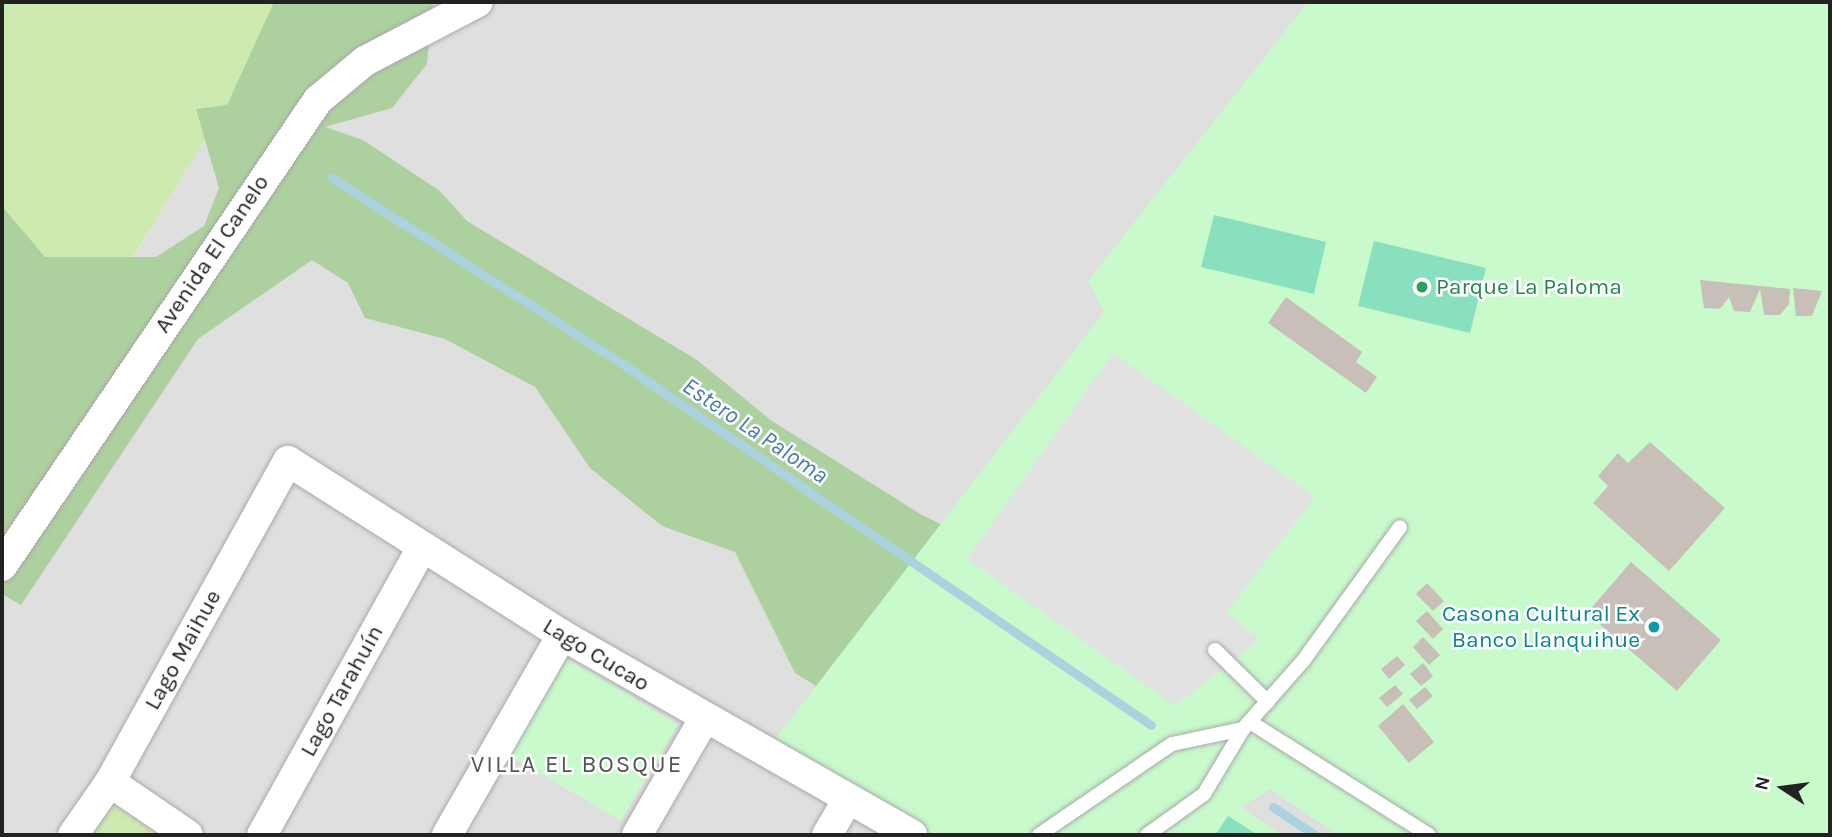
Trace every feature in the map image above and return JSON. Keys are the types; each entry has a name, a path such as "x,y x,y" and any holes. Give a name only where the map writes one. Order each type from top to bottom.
{"street":[{"name":"Avenida El Canelo","path":"2,566 318,100 365,61 478,2"},
{"name":"Lago Cucao","path":"288,461 562,635 912,835"},
{"name":"Lago Maihue","path":"73,835 110,782 288,461"},
{"name":"Lago Tarahuín","path":"262,835 422,547"},
{"path":"447,835 562,635"},
{"path":"637,835 705,717"},
{"path":"110,782 188,835"},
{"path":"827,835 848,799"}],"lane":[{"path":"1147,835 1204,794 1246,725 1268,702 1400,527"},
{"path":"1215,650 1268,702"},
{"path":"1039,835 1172,744 1246,725 1429,835"}],"shaded area":[{"path":"290,2 1830,2 1830,835 2,835 2,471"},
{"path":"1113,353 1315,497 1227,612 1260,640 1175,706 967,559"}],"green space":[{"path":"2,2 290,2 2,470"},
{"path":"274,2 433,2 427,64 392,108 325,127 363,140 440,191 467,221 697,360 772,421 922,515 996,551 887,730 795,673 735,552 662,526 590,468 535,387 445,339 365,318 348,283 312,260 198,339 21,605 2,594 2,206 45,257 156,257 204,226 219,188 196,109 227,105"},
{"name":"Parque La Paloma","path":"1308,2 1830,2 1830,835 1338,835 1270,789 1241,807 1283,835 929,835 773,742 1104,312 1088,281"},
{"path":"1214,215 1326,242 1314,294 1201,267"},
{"name":"Parque La Paloma","path":"1374,241 1486,268 1470,333 1358,306"},
{"path":"566,658 678,724 621,821 509,755"},
{"path":"114,805 157,835 93,835"},
{"path":"1228,816 1258,835 1215,835"}],"building":[{"path":"1700,280 1790,289 1789,304 1780,315 1764,315 1760,289 1750,312 1734,311 1729,297 1720,309 1704,308"},
{"path":"1793,288 1822,291 1812,316 1796,316"},
{"path":"1286,297 1362,352 1356,362 1377,377 1366,393 1268,323"},
{"path":"1650,442 1725,508 1669,571 1593,503 1608,486 1598,476 1618,453 1628,463"},
{"name":"Casona Cultural Ex Banco Llanquihue","path":"1631,562 1721,640 1677,691 1587,613"},
{"path":"1427,583 1444,601 1433,611 1416,594"},
{"path":"1427,611 1443,629 1433,639 1416,621"},
{"path":"1423,637 1440,655 1429,665 1413,647"},
{"path":"1397,656 1405,665 1389,679 1381,669"},
{"path":"1423,663 1433,676 1421,686 1410,674"},
{"path":"1395,685 1403,694 1387,707 1379,698"},
{"path":"1425,687 1433,696 1417,709 1409,700"},
{"path":"1403,704 1434,742 1409,763 1378,726"}],"waterway":[{"name":"Estero La Paloma","path":"332,178 624,365 1151,725"},
{"name":"Estero La Paloma","path":"1273,807 1315,835"}],"place":[{"name":"Parque La Paloma","path":"1422,287"},
{"name":"Casona Cultural Ex Banco Llanquihue","path":"1654,627"}],"district":[{"name":"VILLA EL BOSQUE","path":"577,765"}]}
